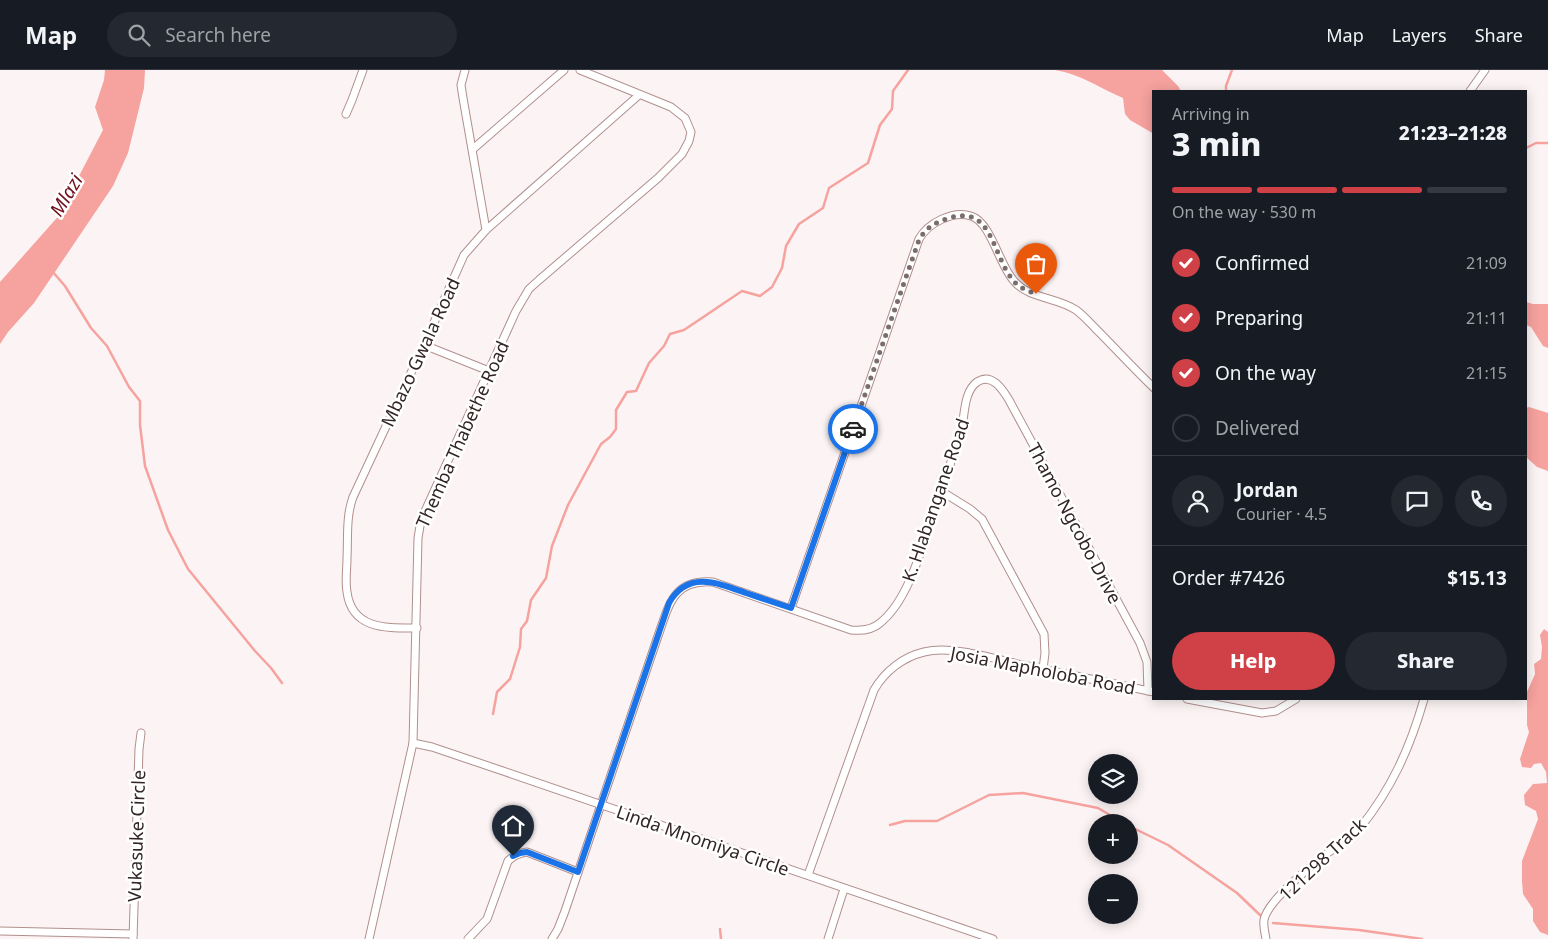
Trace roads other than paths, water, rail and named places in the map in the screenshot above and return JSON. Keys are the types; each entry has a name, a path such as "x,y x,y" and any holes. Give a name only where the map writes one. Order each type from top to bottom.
{"street":[{"path":"346,114 363,70"},
{"path":"465,70 461,85 486,230"},
{"path":"473,149 564,70"},
{"name":"Themba Thabethe Road","path":"369,939 413,742 418,538 421,520 516,311 529,289 658,178 678,159 688,146 691,132 685,118 671,107 580,70"},
{"path":"1471,90 1485,70"},
{"name":"Mbazo Gwala Road","path":"417,628 385,628 366,623 356,614 351,606 346,590 348,522 353,496 464,255 486,230 639,94"},
{"path":"791,608 919,240 932,225 944,219 964,215 980,220 990,235 1003,265 1016,283 1024,289 1076,310 1152,386"},
{"path":"424,344 489,371"},
{"name":"Thamo Ngcobo Drive","path":"974,385 984,379 992,381 1002,388 1009,400 1144,649 1151,691"},
{"name":"K. Hlabangane Road","path":"552,939 565,911 669,603 675,595 689,584 714,582 851,630 864,630 878,625 895,605 914,572 961,430 967,399 974,385"},
{"path":"941,491 970,508 982,519 1044,634 1045,653 1043,669"},
{"name":"Josia Mapholoba Road","path":"808,875 862,717 874,690 887,672 899,662 914,655 937,650 990,658 1151,691"},
{"path":"1192,700 1262,713 1276,711 1294,700"},
{"name":"121298 Track","path":"1266,939 1263,922 1269,908 1309,868 1358,830 1379,802 1404,759 1415,731 1424,700"},
{"name":"Vukasuke Circle","path":"133,936 141,733"},
{"name":"Linda Mnomiya Circle","path":"413,742 993,939"},
{"path":"468,939 487,918 508,861 513,856 527,852 578,872"},
{"path":"828,939 844,889"},
{"path":"0,931 133,936"}],"waterway":[{"path":"493,714 497,692 510,679 520,647 521,629 527,621 531,600 546,578 552,546 568,505 601,444 616,429 616,410 627,392 636,391 649,363 664,346 670,334 684,330 742,291 760,296 772,287 782,268 786,246 799,224 823,208 829,188 868,163 880,125 892,109 893,91 908,70"},
{"path":"1226,90 1232,70"},
{"path":"1527,148 1536,143 1548,143"},
{"path":"52,271 65,286 91,328 107,346 129,387 140,401 140,425 145,466 168,530 188,569 282,683"},
{"path":"890,825 905,821 937,821 989,795 1023,793 1098,808 1108,814"},
{"path":"1138,830 1168,845 1237,893 1260,915"},
{"path":"1273,923 1359,930 1422,939"},
{"path":"720,929 721,939"}],"water label":[{"name":"Mlazi","path":"66,195"}]}
